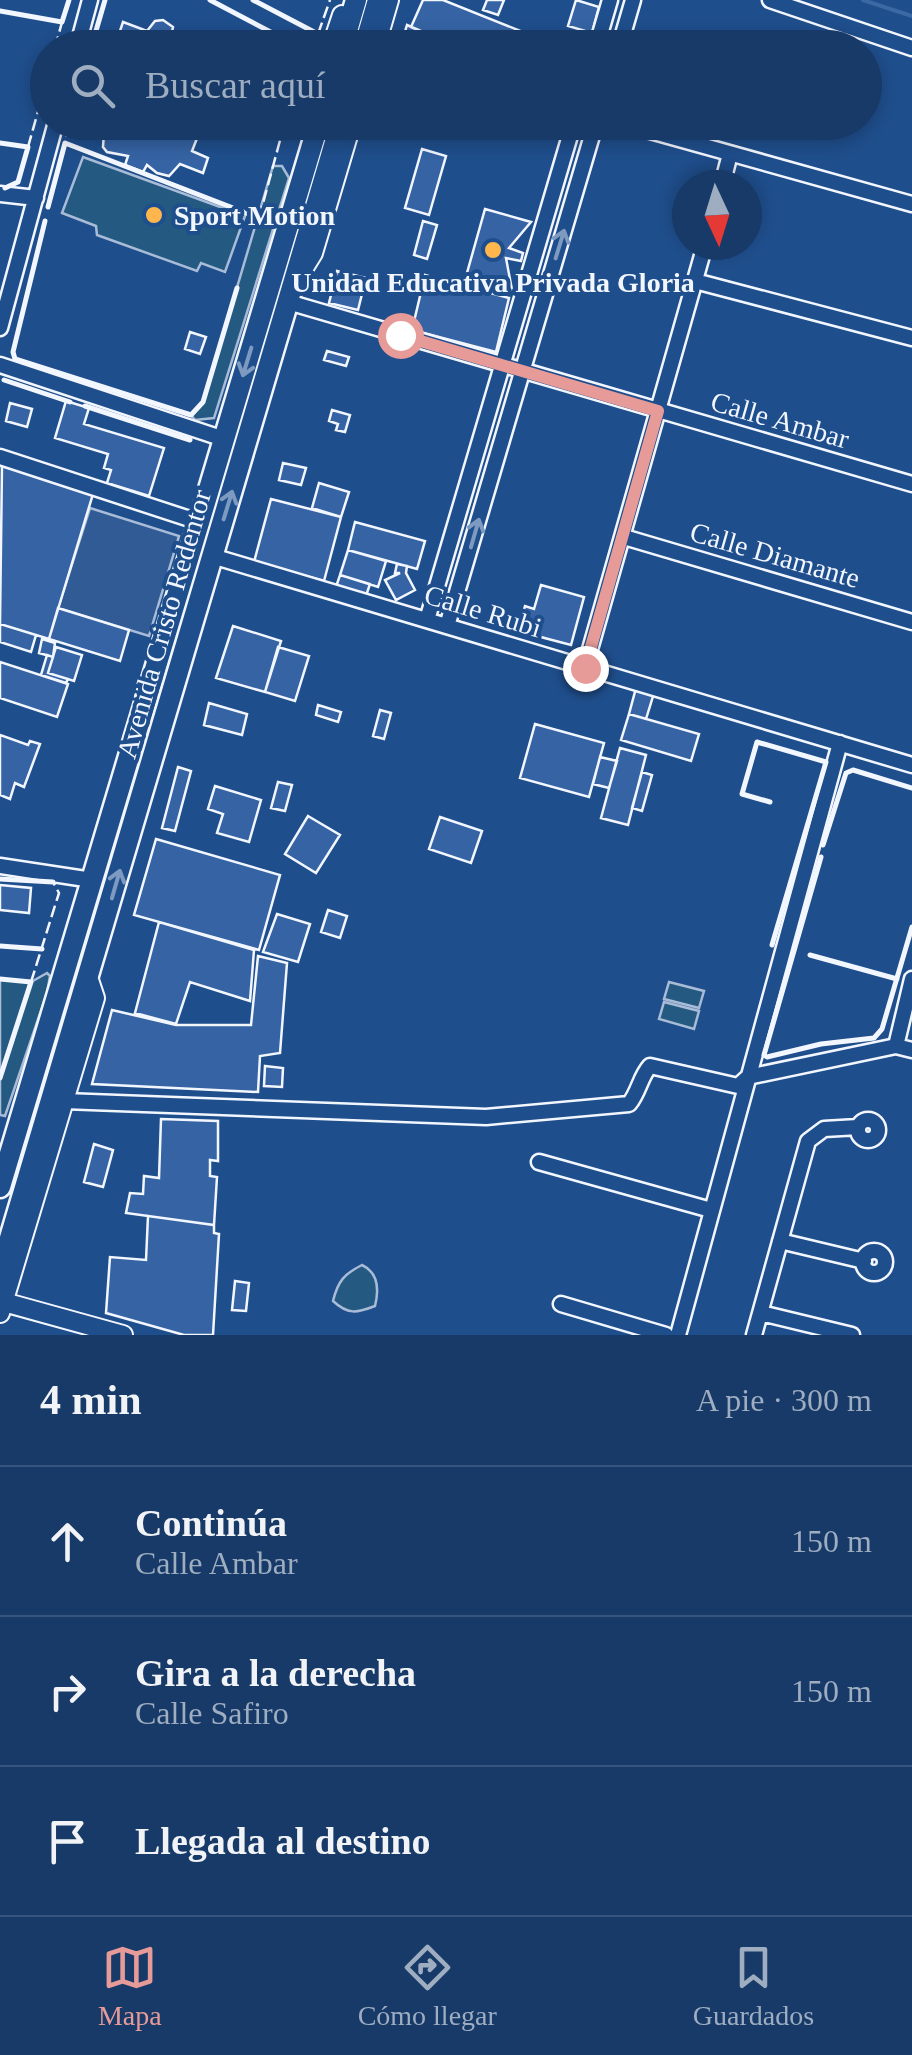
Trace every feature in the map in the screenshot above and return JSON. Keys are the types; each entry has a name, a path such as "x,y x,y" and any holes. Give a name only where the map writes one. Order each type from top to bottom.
{"highway":[{"path":"347,30 356,0"},
{"path":"369,30 378,0"},
{"name":"Avenida Cristo Redentor","path":"0,1186 314,140"},
{"name":"Avenida Cristo Redentor","path":"4,1289 10,1238 337,140"}],"main road":[{"path":"337,30 346,0"},
{"path":"380,30 389,0"},
{"name":"Avenida Cristo Redentor","path":"270,284 276,243 305,140"},
{"name":"Avenida Cristo Redentor","path":"290,295 313,253 347,140"},
{"name":"Avenida Cristo Redentor","path":"0,1153 5,1123 50,989 65,971"},
{"name":"Avenida Cristo Redentor","path":"4,1289 95,998 88,977"},
{"path":"4,1289 16,1285 22,1298 39,1312"},
{"path":"4,1289 39,1312 123,1335"}],"street":[{"path":"82,30 90,0"},
{"path":"601,30 610,0"},
{"path":"623,30 632,0"},
{"path":"770,0 859,30"},
{"path":"882,38 912,48"},
{"path":"1,321 51,140"},
{"path":"427,620 569,140"},
{"path":"447,626 591,140"},
{"path":"681,140 912,204"},
{"path":"726,170 730,154"},
{"path":"0,194 36,198"},
{"path":"585,668 701,260"},
{"path":"695,281 912,338"},
{"name":"Calle Ambar","path":"290,295 502,365 912,484"},
{"path":"0,365 224,439"},
{"path":"0,457 199,522"},
{"name":"Calle Diamante","path":"624,537 912,622"},
{"name":"Calle Rubi","path":"212,556 912,764"},
{"path":"678,1335 840,743"},
{"path":"0,866 92,880"},
{"path":"896,1046 912,980"},
{"path":"64,1101 486,1117 629,1104 650,1066 738,1086 748,1078 896,1046 912,1050"},
{"path":"754,1335 808,1141 824,1128 858,1127"},
{"path":"539,1162 710,1210"},
{"path":"780,1242 864,1260"},
{"path":"561,1304 666,1335"},
{"path":"761,1313 852,1335"}],"shaded area":[{"name":"Sport Motion","path":"83,157 245,216 225,272 201,263 197,271 97,235 96,226 62,213"},
{"path":"273,166 282,166 289,178 214,418 195,420 191,415 203,402"},
{"path":"90,508 179,536 149,636 58,608"},
{"path":"47,973 47,993 5,1116 0,1115 0,979 31,982"},
{"path":"669,982 704,991 699,1008 664,999"},
{"path":"664,1002 699,1011 694,1029 659,1019"},
{"path":"362,1265 376,1282 375,1306 348,1311 333,1301 335,1294 343,1279"}],"building":[{"path":"423,0 443,0 518,30 418,30 411,27"},
{"path":"487,0 504,0 498,15 483,10"},
{"path":"576,0 599,7 593,30 568,26"},
{"path":"163,20 172,30 148,30 155,21"},
{"path":"123,22 144,30 120,30"},
{"path":"104,140 196,140 192,151 208,158 203,173 180,164 169,176 147,165 143,172 125,165 128,156 107,152"},
{"path":"422,149 446,156 429,215 405,208"},
{"name":"Unidad Educativa Privada Gloria","path":"485,209 531,222 509,248 523,253 521,261 506,258 512,290 465,280"},
{"path":"423,221 437,225 427,259 414,255"},
{"path":"337,271 366,278 358,310 329,303"},
{"path":"425,275 509,298 496,352 412,330"},
{"path":"190,332 206,337 200,354 185,349"},
{"path":"327,351 349,357 346,366 324,360"},
{"path":"66,401 89,408 84,424 164,448 149,496 107,483 111,470 104,468 108,454 55,438"},
{"path":"10,403 32,409 27,427 6,421"},
{"path":"332,410 350,415 345,432 336,430 338,424 329,421"},
{"path":"283,463 306,468 301,485 279,480"},
{"path":"2,465 93,494 49,639 0,624"},
{"path":"319,483 349,492 341,517 312,508"},
{"path":"271,499 341,517 324,581 254,562"},
{"path":"355,522 425,541 417,569 348,550"},
{"path":"348,550 386,561 378,587 340,575"},
{"path":"397,564 407,566 406,573 415,590 396,600 385,580 400,573 395,573"},
{"path":"340,575 370,584 366,596 336,587"},
{"path":"541,585 584,597 571,645 518,631 525,606 534,609"},
{"path":"58,608 129,630 120,661 49,639"},
{"path":"0,624 36,635 31,652 0,642"},
{"path":"233,626 281,641 265,692 216,678"},
{"path":"42,639 55,643 53,657 39,653"},
{"path":"56,647 82,655 74,681 48,673"},
{"path":"278,647 309,656 295,701 265,692"},
{"path":"47,655 53,657 48,673 68,679 66,683 41,675"},
{"path":"0,662 68,684 57,717 0,698"},
{"path":"636,688 654,693 646,719 629,714"},
{"path":"209,703 247,714 242,735 204,725"},
{"path":"318,705 341,712 338,722 316,715"},
{"path":"380,710 391,713 384,739 373,736"},
{"path":"629,714 699,734 691,761 621,740"},
{"path":"535,724 604,743 589,797 520,778"},
{"path":"0,735 28,745 30,741 40,744 24,787 15,783 10,799 0,795"},
{"path":"620,748 646,755 628,825 601,818"},
{"path":"600,757 617,761 609,788 593,784"},
{"path":"178,767 191,771 175,831 162,828"},
{"path":"642,772 652,775 642,811 632,808"},
{"path":"278,782 292,785 285,811 271,808"},
{"path":"215,786 261,800 249,842 217,833 223,814 208,809"},
{"path":"308,816 340,835 316,873 285,854"},
{"path":"440,817 482,831 471,863 429,849"},
{"path":"156,839 280,875 259,950 134,915"},
{"path":"0,885 31,888 29,913 0,910"},
{"path":"328,910 347,916 340,938 321,932"},
{"path":"277,914 310,924 298,962 263,952"},
{"path":"159,922 254,950 250,1001 190,982 176,1024 135,1013"},
{"path":"258,956 287,963 280,1053 260,1056 258,1092 92,1084 112,1010 176,1025 251,1025"},
{"path":"265,1066 283,1068 282,1087 264,1086"},
{"path":"161,1119 218,1121 218,1161 210,1160 210,1176 217,1177 214,1225 126,1213 130,1193 143,1194 144,1176 159,1178"},
{"path":"94,1144 113,1150 103,1187 84,1182"},
{"path":"148,1216 214,1225 214,1233 219,1234 213,1335 184,1335 106,1313 110,1257 146,1260"},
{"path":"235,1281 249,1283 246,1311 232,1310"}],"waterway":[{"path":"863,0 912,16"}],"fence":[{"path":"319,30 330,0"},
{"path":"60,30 62,22"},
{"path":"28,147 30,140"},
{"path":"259,218 280,140"},
{"path":"31,982 59,893 53,882"}],"wall":[{"path":"0,11 62,22 69,0"},
{"path":"96,30 105,0"},
{"path":"210,0 267,30"},
{"path":"253,0 310,30"},
{"path":"0,143 28,147 18,182 5,188"},
{"path":"48,207 65,143 259,218"},
{"path":"45,221 13,352 15,359 191,415 203,402 237,288"},
{"path":"4,380 70,402"},
{"path":"85,406 190,440"},
{"path":"770,802 742,794 757,742 826,762 772,945"},
{"path":"823,845 846,773 853,770 912,788"},
{"path":"821,857 764,1055 874,1038 882,1029 912,927"},
{"path":"0,879 53,882"},
{"path":"0,946 42,949"},
{"path":"810,955 897,979"},
{"path":"0,979 31,982 0,1078"}],"place":[{"name":"Sport Motion","path":"154,215"},
{"name":"Unidad Educativa Privada Gloria","path":"493,250"}],"route":[{"path":"400,335 658,411 585,668"}]}
